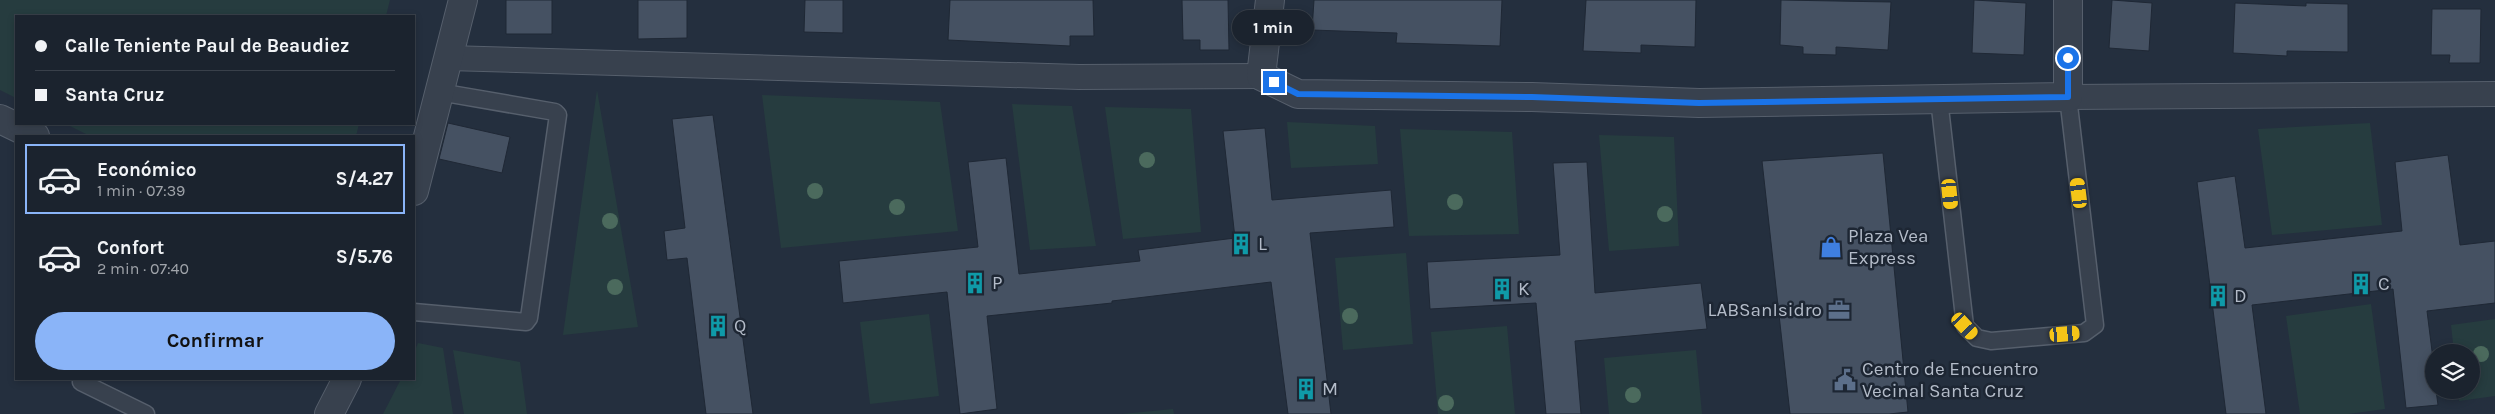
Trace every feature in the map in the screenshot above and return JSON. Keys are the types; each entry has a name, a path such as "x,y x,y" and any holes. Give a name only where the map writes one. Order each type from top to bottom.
{"street":[{"path":"415,187 463,0"},
{"path":"1261,76 1270,0"},
{"path":"2068,0 2068,97"},
{"path":"448,58 1079,77 1261,76 1298,94 1532,97 1699,103 2068,97 2495,94"},
{"path":"0,119 33,135"},
{"path":"329,414 346,380"}],"lane":[{"path":"415,312 526,322 529,318 558,115 555,112 439,92"},
{"path":"1939,99 1965,326 1977,338 1991,341 2084,332 2095,325 2068,97"},
{"path":"81,382 146,414"}],"green space":[{"path":"0,0 390,0 386,15 15,15 15,98 0,90"},
{"path":"597,90 638,327 563,335"},
{"path":"762,95 940,102 958,231 781,248"},
{"path":"1012,104 1072,106 1096,246 1030,250"},
{"path":"1105,107 1191,109 1201,232 1123,239"},
{"path":"1287,122 1375,126 1378,164 1291,168"},
{"path":"2370,123 2382,225 2272,235 2258,129"},
{"path":"68,125 359,125 356,135 88,135"},
{"path":"1400,129 1512,132 1519,234 1409,236"},
{"path":"1599,135 1674,137 1679,246 1609,251"},
{"path":"1406,253 1413,344 1343,350 1335,258"},
{"path":"2371,304 2385,409 2348,414 2300,414 2286,316"},
{"path":"929,314 939,396 870,404 860,322"},
{"path":"2495,319 2495,396 2480,398 2480,344 2453,344 2451,325"},
{"path":"1507,326 1515,414 1438,414 1431,332"},
{"path":"418,343 443,348 453,414 383,414 400,380 415,380 415,350"},
{"path":"453,350 520,362 527,414 464,414"},
{"path":"1696,350 1702,414 1609,414 1604,358"},
{"path":"1173,409 1174,414 1122,414"}],"building":[{"path":"506,0 552,0 552,34 506,34"},
{"path":"638,0 687,0 687,38 638,39"},
{"path":"805,0 843,0 843,33 804,32"},
{"path":"950,0 1093,0 1094,36 1070,36 1070,46 948,40"},
{"path":"1182,0 1228,0 1229,50 1200,50 1200,40 1183,40"},
{"path":"1314,0 1502,0 1500,46 1396,43 1397,33 1312,30"},
{"path":"1586,0 1696,0 1695,47 1641,45 1641,53 1583,51"},
{"path":"1781,0 1891,2 1888,50 1836,47 1836,55 1803,54 1803,47 1780,45"},
{"path":"1974,0 2026,3 2024,55 1972,53"},
{"path":"2112,0 2152,3 2149,51 2109,48"},
{"path":"2235,3 2306,6 2306,3 2348,4 2348,52 2287,51 2287,56 2233,53"},
{"path":"2432,9 2481,9 2480,63 2449,63 2450,55 2431,55"},
{"name":"Q","path":"713,115 753,414 706,414 687,258 667,260 664,231 685,228 672,119"},
{"path":"448,123 510,137 502,173 439,159"},
{"path":"1265,128 1272,200 1391,190 1394,227 1310,233 1331,414 1288,414 1271,282 1112,301 1112,303 987,316 997,409 960,414 947,292 843,303 839,261 978,247 968,162 1006,158 1019,274 1140,261 1138,250 1235,238 1223,131"},
{"name":"Plaza Vea Express","path":"1883,153 1908,412 1889,414 1790,414 1762,161"},
{"name":"C","path":"2448,155 2460,245 2495,241 2495,303 2427,311 2431,344 2425,344 2425,399 2437,399 2438,405 2406,408 2393,289 2252,305 2266,414 2226,414 2197,182 2235,176 2245,248 2402,231 2395,162"},
{"name":"K","path":"1587,162 1595,293 1701,283 1707,329 1575,341 1581,414 1546,414 1536,303 1430,309 1427,262 1560,255 1553,163"}],"place":[{"name":"L","path":"1241,244"},
{"name":"Plaza Vea Express","path":"1831,247"},
{"name":"P","path":"975,283"},
{"name":"C","path":"2361,284"},
{"name":"K","path":"1502,289"},
{"name":"D","path":"2218,296"},
{"name":"LABSanIsidro","path":"1839,310"},
{"name":"Q","path":"718,326"},
{"name":"Centro de Encuentro Vecinal Santa Cruz","path":"1845,380"},
{"name":"M","path":"1306,389"}],"route":[{"path":"1274,82 1298,94 1532,97 1699,103 2068,97 2068,58"}]}
